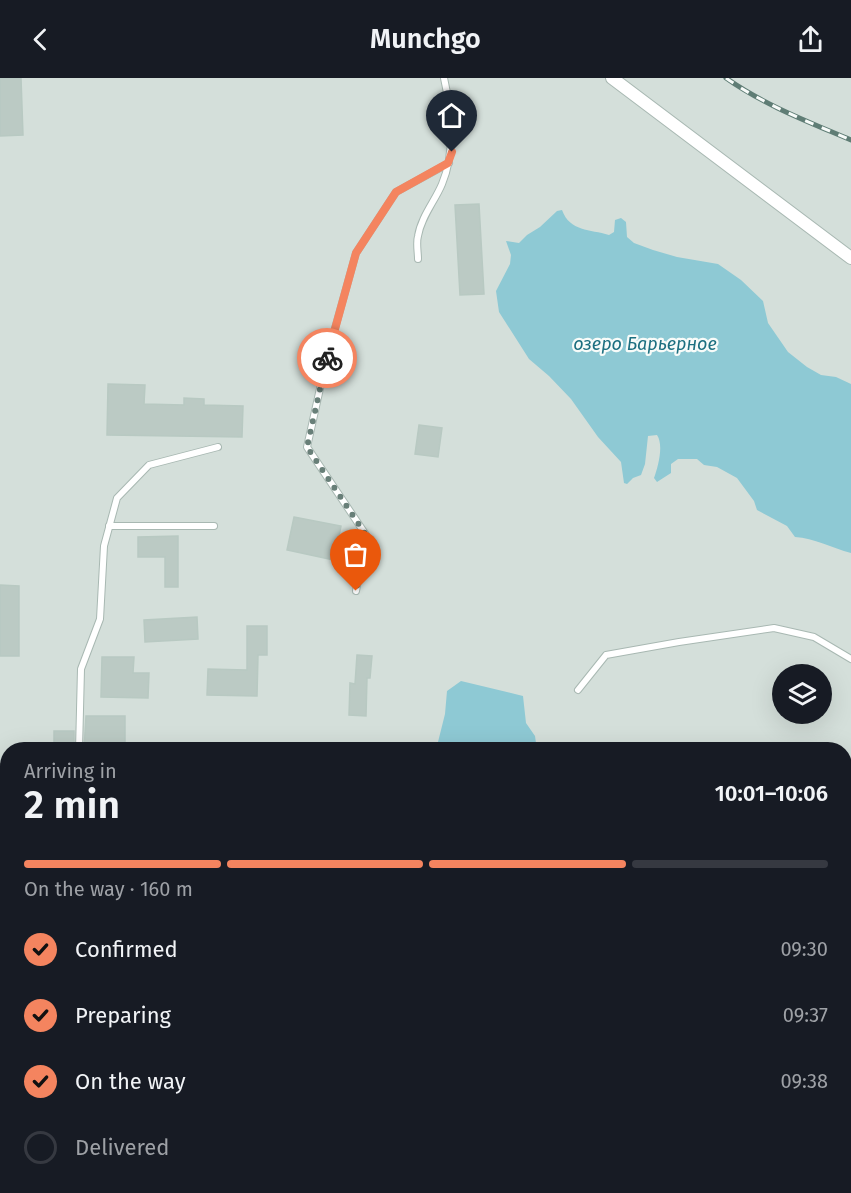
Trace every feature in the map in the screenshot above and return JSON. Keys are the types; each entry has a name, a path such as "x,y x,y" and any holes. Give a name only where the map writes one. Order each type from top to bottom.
{"street":[{"path":"612,78 851,258"}],"lane":[{"path":"418,259 417,236 442,184 452,152 450,103 444,78"},
{"path":"356,591 366,535 307,447 327,357 356,253 396,192 448,163"},
{"path":"78,742 81,669 100,619 104,546 117,498 149,465 218,447"},
{"path":"109,526 214,526"},
{"path":"578,690 606,655 774,628 814,637 851,658"}],"shaded area":[{"path":"0,78 851,78 851,742 0,742"}],"water":[{"name":"озеро Барьерное","path":"562,210 575,226 609,235 614,232 615,220 621,218 626,222 627,237 634,243 677,257 718,264 741,280 763,301 768,323 788,352 821,375 836,377 851,384 851,553 816,541 795,537 787,526 757,510 754,501 737,478 717,467 704,465 697,459 678,459 671,464 671,473 657,482 654,478 659,462 660,444 657,435 648,436 645,464 641,475 633,478 627,484 624,483 621,462 598,437 571,399 529,359 499,312 496,291 510,264 511,255 506,241 519,243 557,211"},
{"path":"461,681 523,696 526,723 535,736 536,742 438,742 445,714 447,691"}],"building":[{"path":"0,78 21,78 23,135 0,136"},
{"path":"479,204 484,294 460,295 455,205"},
{"path":"108,384 145,385 144,404 184,405 184,398 204,399 204,405 243,406 242,437 107,435"},
{"path":"419,425 442,428 438,457 415,454"},
{"path":"294,517 341,526 334,560 287,550"},
{"path":"178,536 178,587 165,587 165,557 138,557 138,537"},
{"path":"0,585 19,586 19,656 0,656"},
{"path":"197,617 198,639 145,642 144,620"},
{"path":"247,626 267,626 267,655 258,655 257,696 207,695 208,669 247,670"},
{"path":"357,655 372,656 370,678 367,678 366,716 349,715 350,683 355,684"},
{"path":"102,657 134,657 133,673 149,673 148,698 101,697"},
{"path":"86,716 125,716 125,742 84,742"},
{"path":"54,731 74,731 74,742 54,742"}],"railway":[{"path":"726,78 771,105 851,140"}],"way so far":[{"path":"327,358 307,447 366,535 356,591"}],"route":[{"path":"327,358 356,253 396,192 448,163 452,152"}]}
